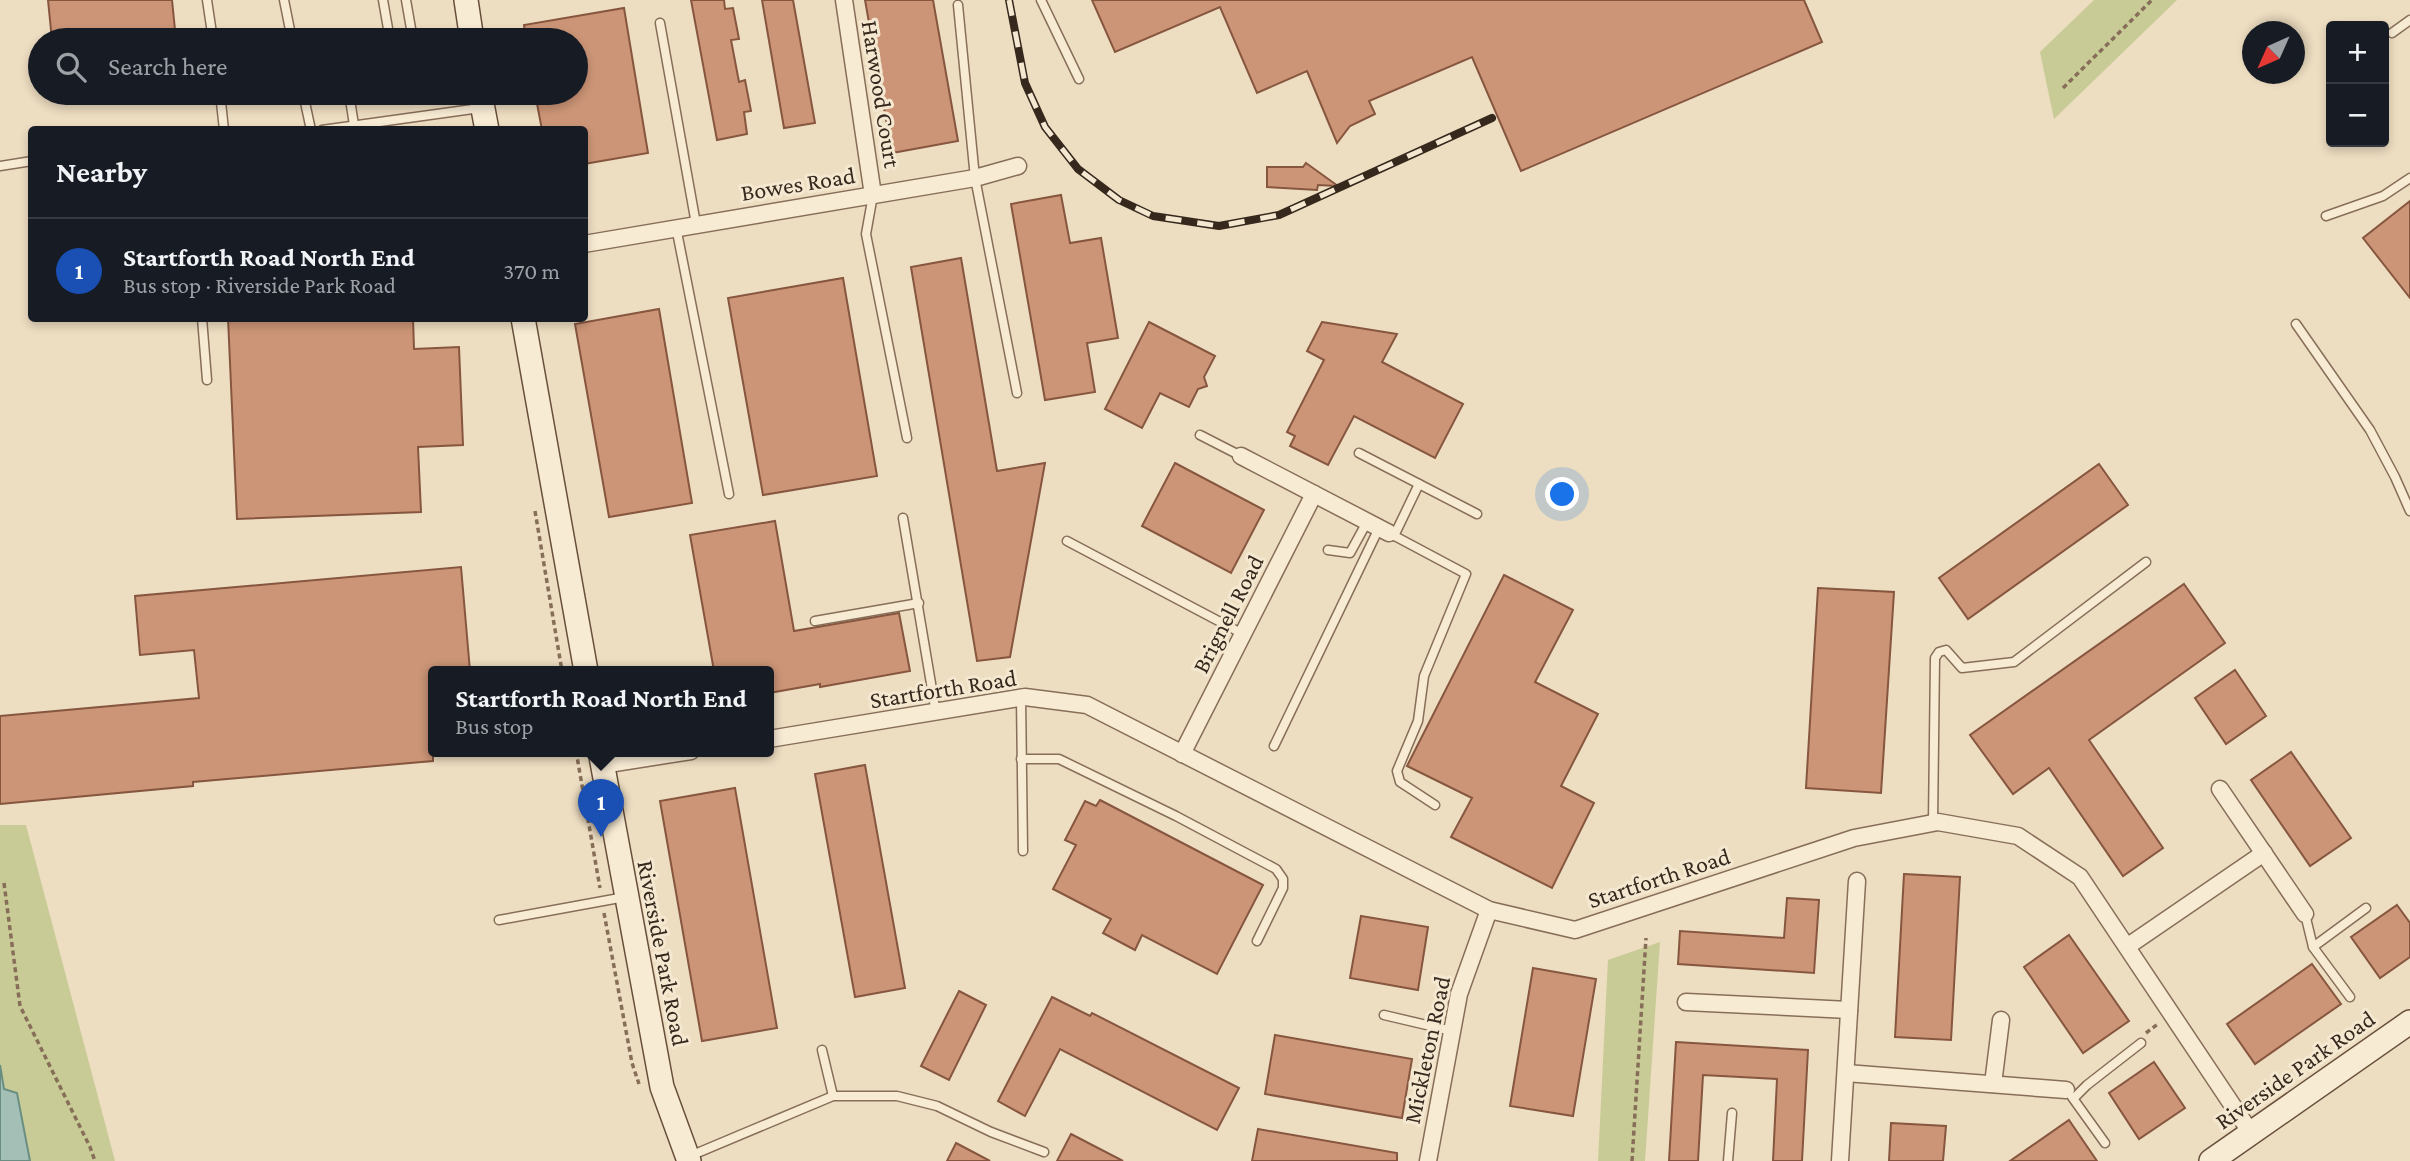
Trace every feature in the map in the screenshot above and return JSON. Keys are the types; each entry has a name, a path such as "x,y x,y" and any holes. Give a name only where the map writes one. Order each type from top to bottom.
{"street":[{"path":"466,0 470,28"},
{"name":"Harwood Court","path":"844,0 873,195"},
{"name":"Bowes Road","path":"588,243 975,178 1018,166"},
{"path":"524,322 585,666"},
{"path":"1241,456 1382,529"},
{"name":"Brignell Road","path":"1182,754 1314,494"},
{"name":"Startforth Road","path":"774,738 1021,698 1087,705 1489,910 1575,930 1854,838 1933,823 2018,836 2080,877 2250,1133"},
{"name":"Riverside Park Road","path":"601,758 662,1087 688,1159"},
{"path":"2220,789 2305,914"},
{"path":"2128,946 2264,853"},
{"path":"1840,1161 1857,881"},
{"name":"Mickleton Road","path":"1428,1161 1459,994 1489,910"},
{"path":"1686,1002 1849,1010"},
{"path":"1993,1084 2001,1020"},
{"name":"Riverside Park Road","path":"2211,1161 2410,1022"},
{"path":"1846,1073 1993,1084 2070,1094"}],"lane":[{"path":"207,0 211,28"},
{"path":"284,0 290,28"},
{"path":"383,0 388,28"},
{"path":"406,0 411,28"},
{"path":"1041,0 1079,79"},
{"path":"958,5 975,178 1017,393"},
{"path":"2392,33 2410,20"},
{"path":"660,23 696,224"},
{"path":"221,105 224,126"},
{"path":"306,105 310,126"},
{"path":"351,105 354,125"},
{"path":"348,126 483,110"},
{"path":"0,166 28,162"},
{"path":"2326,216 2383,196 2410,178"},
{"path":"873,195 866,234 907,438"},
{"path":"677,227 729,494"},
{"path":"202,322 207,380"},
{"path":"2297,324 2370,430 2410,511"},
{"path":"1200,435 1241,456"},
{"path":"1359,453 1477,514"},
{"path":"1274,746 1382,529 1419,484"},
{"path":"904,518 936,713"},
{"path":"1328,550 1350,553 1382,529"},
{"path":"1382,529 1466,574 1424,676 1418,721 1397,771 1400,782 1435,805"},
{"path":"1067,541 1243,634"},
{"path":"1933,823 1935,658 1939,652 1946,650 1962,668 2014,662 2146,562"},
{"path":"815,621 919,603"},
{"path":"1021,698 1023,851"},
{"path":"1021,759 1048,757 1059,760 1176,816 1276,869 1283,879 1283,888 1257,942"},
{"path":"499,920 625,897"},
{"path":"2312,947 2366,908"},
{"path":"2305,914 2312,947 2350,997"},
{"path":"1384,1015 1452,1031"},
{"path":"2105,1143 2070,1094 2087,1085 2141,1043"},
{"path":"822,1050 834,1096"},
{"path":"688,1159 834,1096 897,1096 937,1106 991,1132 1044,1152"},
{"path":"1728,1161 1732,1113"}],"path":[{"path":"2063,88 2152,0"},
{"path":"577,757 632,1063 640,1086"},
{"path":"4,883 20,1006 95,1161"},
{"path":"1632,1161 1646,938"},
{"path":"2141,1043 2144,1034 2172,1014"}],"green space":[{"path":"2094,0 2177,0 2054,119 2040,52"},
{"path":"0,825 26,825 115,1161 30,1161 17,1093 4,1090 0,1065"},
{"path":"1660,942 1645,1161 1598,1161 1608,960"}],"water":[{"path":"0,1065 4,1089 17,1093 30,1161 0,1161"}],"building":[{"path":"48,0 172,0 175,28 51,28"},
{"path":"691,0 724,0 725,9 733,8 739,39 731,40 739,82 745,80 751,111 744,112 747,134 717,140"},
{"path":"762,0 793,0 815,123 784,128"},
{"path":"865,0 933,0 958,141 892,153"},
{"path":"1092,0 1804,0 1822,42 1521,171 1472,57 1369,101 1375,114 1350,126 1337,143 1307,71 1257,93 1220,7 1115,52"},
{"path":"624,8 648,153 588,163 588,126 541,126 537,105 588,105 588,28 524,28 524,25"},
{"path":"1306,163 1338,186 1318,185 1317,190 1267,187 1267,167 1303,167"},
{"path":"1061,195 1070,243 1101,238 1118,338 1087,343 1095,392 1045,400 1011,204"},
{"path":"2410,201 2410,298 2363,238"},
{"path":"961,258 997,471 1045,463 1010,657 977,661 911,267"},
{"path":"843,278 877,476 763,495 728,298"},
{"path":"659,309 692,503 609,517 575,324"},
{"path":"228,322 413,322 414,349 459,347 463,445 418,447 421,512 237,519"},
{"path":"1149,322 1215,356 1204,377 1207,386 1198,389 1189,407 1160,393 1142,428 1105,409"},
{"path":"1322,322 1397,334 1382,362 1463,404 1435,458 1354,416 1328,465 1290,446 1295,436 1287,432 1324,360 1307,351"},
{"path":"1175,463 1264,510 1231,573 1142,526"},
{"path":"2099,464 2128,505 1968,619 1939,578"},
{"path":"775,521 794,631 899,613 910,671 774,692 774,666 713,666 690,535"},
{"path":"461,567 470,666 428,666 428,757 433,757 433,761 193,782 193,786 0,804 0,716 199,698 194,650 140,655 135,596"},
{"path":"1504,575 1573,610 1535,682 1598,714 1561,786 1594,803 1552,888 1451,837 1472,798 1407,766"},
{"path":"2184,584 2225,643 2089,740 2163,848 2123,876 2049,768 2013,794 1970,735"},
{"path":"1818,588 1894,592 1881,793 1806,788"},
{"path":"2235,670 2266,716 2226,744 2195,698"},
{"path":"2291,752 2351,838 2310,866 2251,780"},
{"path":"865,765 905,988 855,997 815,774"},
{"path":"735,788 777,1028 702,1041 660,801"},
{"path":"1100,800 1263,885 1217,974 1142,935 1135,950 1103,933 1111,919 1053,889 1076,845 1065,840 1085,801 1096,806"},
{"path":"1904,874 1960,877 1951,1040 1895,1037"},
{"path":"1787,898 1819,900 1814,973 1678,964 1680,931 1784,938"},
{"path":"2397,905 2410,923 2410,957 2380,978 2351,937"},
{"path":"1361,916 1428,927 1418,990 1350,978"},
{"path":"2069,935 2129,1021 2083,1053 2024,967"},
{"path":"2312,964 2341,1004 2255,1064 2227,1024"},
{"path":"1533,968 1596,979 1573,1116 1510,1106"},
{"path":"959,991 986,1005 949,1080 921,1066"},
{"path":"1052,997 1090,1016 1092,1013 1239,1088 1217,1130 1060,1049 1025,1116 998,1101"},
{"path":"1275,1035 1412,1059 1402,1118 1265,1094"},
{"path":"1676,1042 1808,1050 1802,1161 1773,1161 1777,1079 1703,1075 1698,1161 1669,1161"},
{"path":"2154,1062 2185,1108 2139,1139 2109,1093"},
{"path":"2069,1120 2097,1161 2010,1161"},
{"path":"1891,1123 1946,1126 1943,1161 1889,1161"},
{"path":"1258,1129 1397,1153 1397,1161 1252,1161"},
{"path":"1071,1134 1123,1161 1057,1161"},
{"path":"956,1143 990,1161 947,1161"}],"railway":[{"path":"1009,0 1025,83 1045,127 1078,169 1119,200 1153,216 1219,226 1279,215 1492,118"}],"place":[{"name":"Startforth Road North End","path":"601,837"}]}
